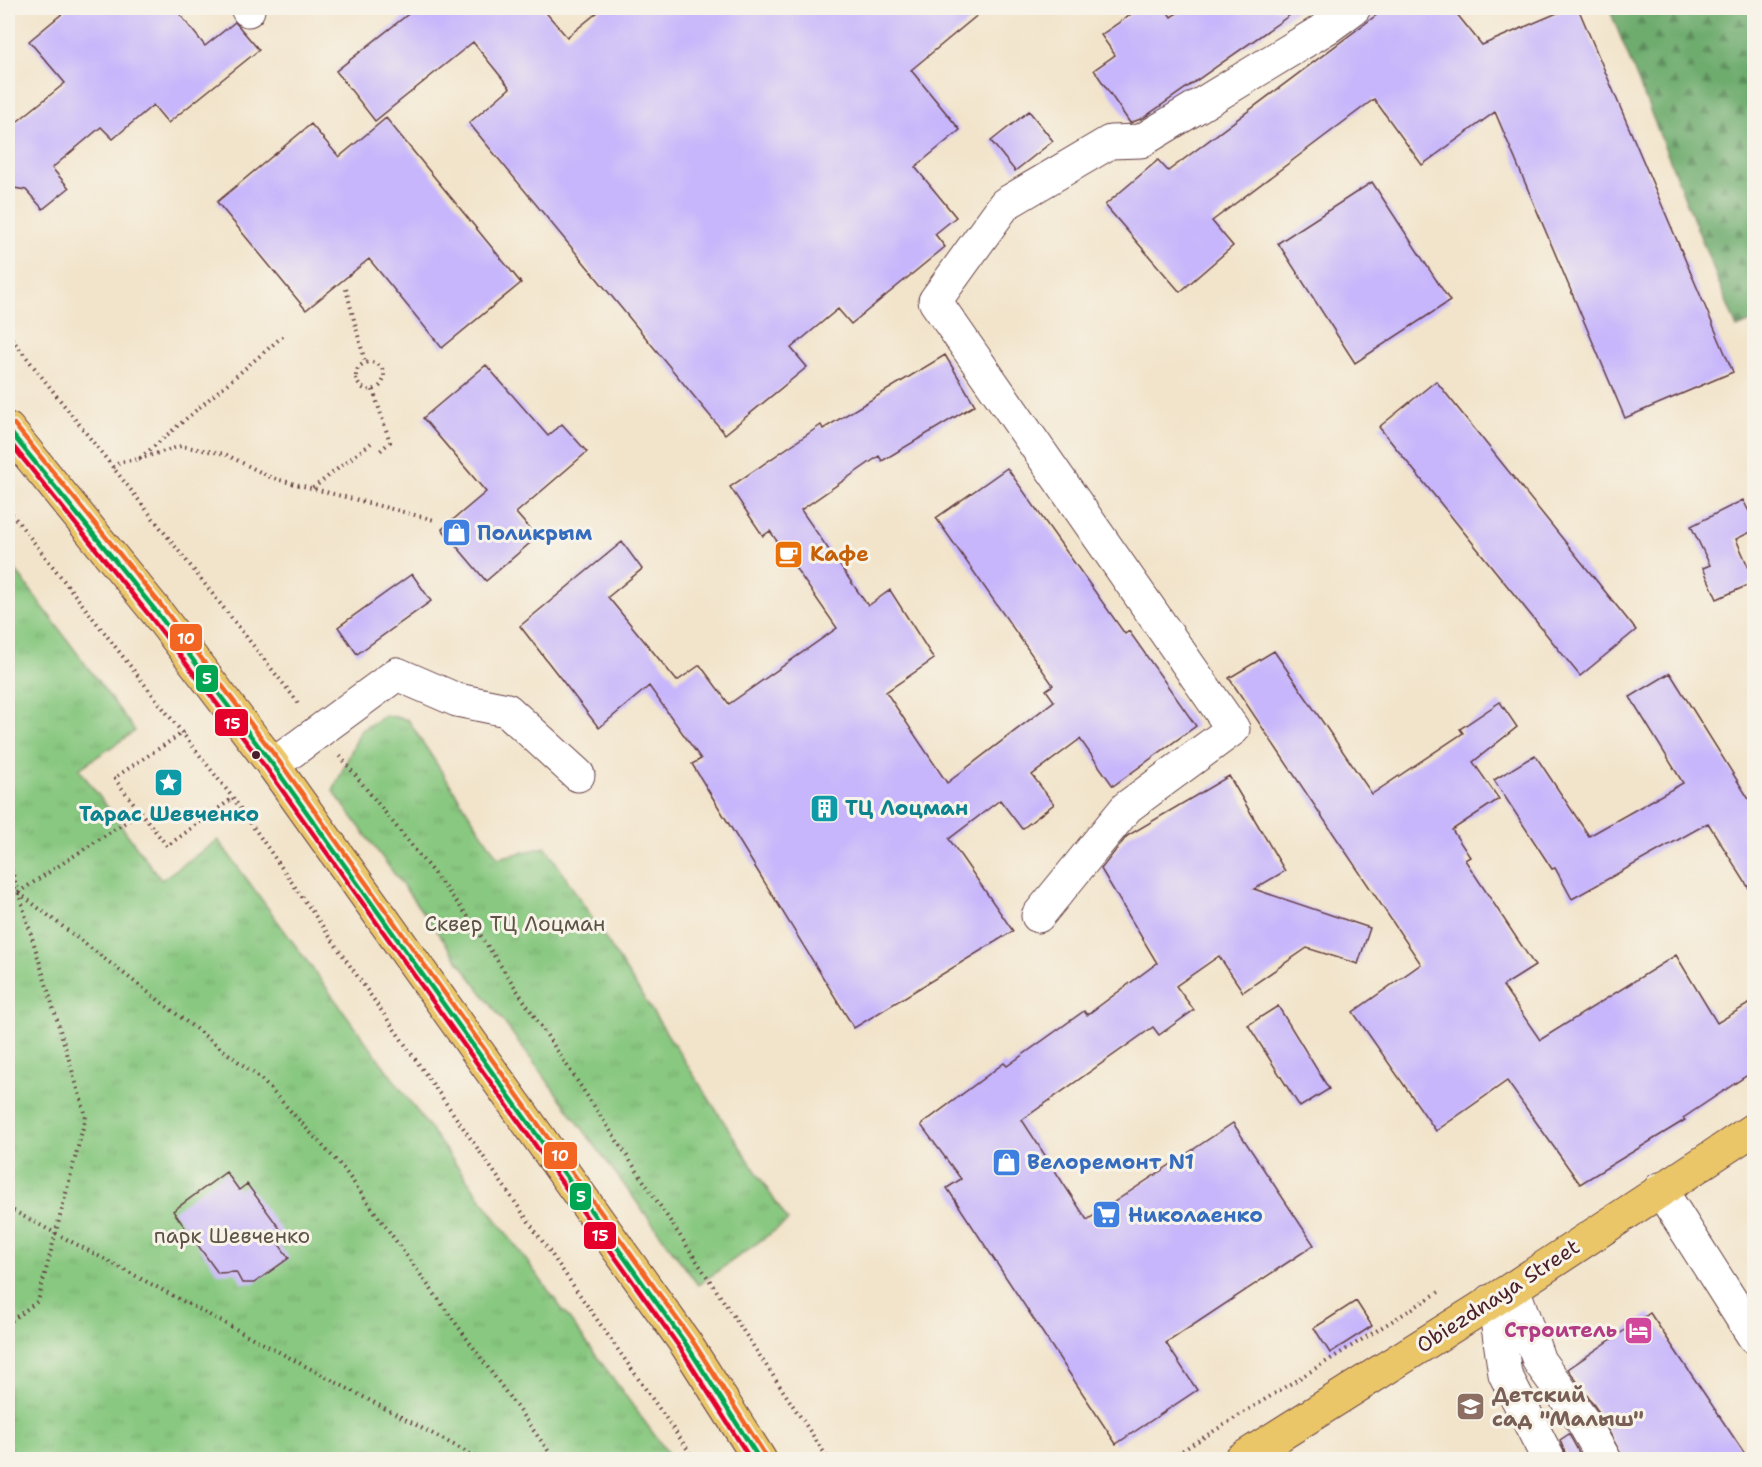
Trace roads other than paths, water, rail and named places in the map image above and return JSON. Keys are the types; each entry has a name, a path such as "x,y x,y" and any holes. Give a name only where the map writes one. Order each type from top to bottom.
{"main road":[{"path":"8,429 155,610 273,765 686,1344 760,1460"},
{"name":"Obiezdnaya Street","path":"1240,1460 1502,1295 1660,1189 1755,1129"}],"lane":[{"path":"1038,916 1127,807 1233,729 935,301 1005,204 1110,142 1141,141 1328,27 1354,8"},
{"path":"273,765 397,674 457,700 507,710 578,775"},
{"path":"1660,1189 1755,1337"},
{"path":"1502,1295 1505,1374 1550,1460"},
{"path":"1502,1295 1539,1361 1582,1420 1605,1460"}],"place":[{"name":"Поликрым","path":"456,533"},
{"name":"Кафе","path":"789,554"},
{"name":"Тарас Шевченко","path":"169,783"},
{"name":"ТЦ Лоцман","path":"824,808"},
{"name":"Велоремонт N1","path":"1006,1162"},
{"name":"Николаенко","path":"1107,1215"},
{"name":"Строитель","path":"1638,1330"},
{"name":"Детский сад \"Малыш\"","path":"1471,1407"}],"park label":[{"name":"Сквер ТЦ Лоцман","path":"515,924"},
{"name":"парк Шевченко","path":"232,1236"}]}
